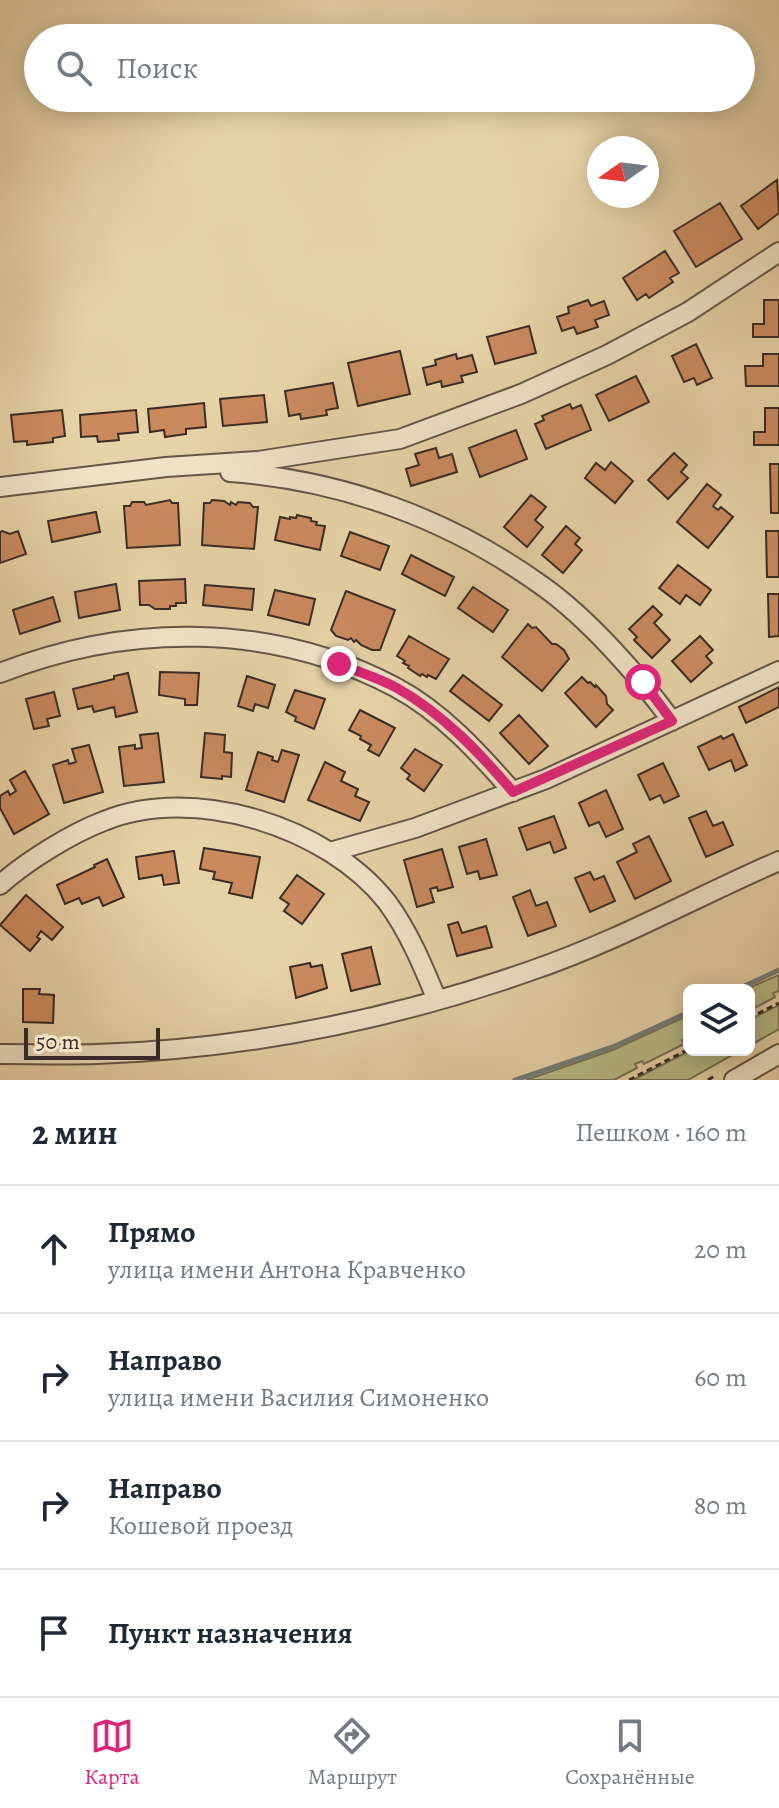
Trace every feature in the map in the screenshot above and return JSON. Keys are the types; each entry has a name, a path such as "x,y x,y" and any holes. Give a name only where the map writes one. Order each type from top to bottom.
{"street":[{"path":"3,489 166,467 258,461 349,449 433,429 607,355 688,312 779,252"},
{"path":"166,467 245,473 311,483 434,521 544,586 597,634 643,682 672,721"},
{"path":"0,673 44,656 148,638 201,635 255,639 339,664 396,688 439,717 480,754 513,792"},
{"path":"330,852 415,828 513,792 779,671"},
{"path":"1,883 40,855 105,820 155,809 214,810 267,822 313,841 330,852 353,869 386,902 415,947 437,1000"},
{"path":"0,1054 98,1054 289,1035 437,1000 531,971 606,942 779,861"},
{"path":"734,1080 779,1054"}],"path":[{"path":"755,1015 779,1003"},
{"path":"629,1080 683,1052"}],"green space":[{"path":"779,975 779,991 773,993 775,997 755,1008 755,985"},
{"path":"779,1005 779,1029 755,1043 755,1017"},
{"path":"683,1018 683,1044 644,1064 642,1061 635,1064 637,1068 614,1080 526,1080 613,1050"},
{"path":"683,1054 730,1056 688,1080 633,1080"}],"building":[{"path":"777,180 779,213 758,229 741,206"},
{"path":"720,203 742,239 696,267 674,231"},
{"path":"665,251 679,273 670,278 673,282 649,298 646,294 637,300 623,278"},
{"path":"588,300 591,306 604,301 609,315 595,320 598,327 577,334 574,327 562,331 557,317 569,313 568,307"},
{"path":"764,300 779,300 779,337 753,337 753,324 764,324"},
{"path":"529,326 536,353 495,364 487,337"},
{"path":"696,344 712,378 697,385 694,378 684,382 672,356"},
{"path":"400,351 410,394 358,406 348,363"},
{"path":"456,354 457,359 472,355 477,372 461,376 463,382 442,387 441,381 427,385 423,368 436,365 435,360"},
{"path":"763,354 779,354 779,386 746,386 745,366 763,366"},
{"path":"636,376 649,402 609,421 596,395"},
{"path":"333,383 338,408 326,410 327,415 301,419 300,414 289,416 285,391"},
{"path":"264,395 267,422 223,426 220,399"},
{"path":"204,403 206,427 186,429 186,434 165,437 164,430 150,432 148,409"},
{"path":"570,404 572,409 581,405 591,430 546,449 535,424 544,420 542,416"},
{"path":"765,408 779,408 779,445 754,445 754,432 765,432"},
{"path":"62,410 65,436 53,438 53,442 27,445 27,441 14,442 11,415"},
{"path":"136,410 138,432 118,434 119,440 98,442 97,436 81,437 80,415"},
{"path":"516,430 527,459 480,477 469,448"},
{"path":"436,448 439,458 452,454 457,472 411,486 406,469 419,465 415,454"},
{"path":"674,453 687,465 681,472 688,478 668,499 648,480"},
{"path":"611,462 633,481 615,503 585,478 596,463 605,470"},
{"path":"770,464 779,464 779,513 771,513"},
{"path":"707,484 721,495 713,506 718,510 721,507 733,517 708,548 677,522"},
{"path":"531,495 546,507 535,520 543,527 527,547 504,527"},
{"path":"170,500 178,503 180,545 127,548 124,506 130,506 132,502 144,502 146,505"},
{"path":"212,500 230,505 231,502 236,505 238,502 250,503 258,507 254,549 202,545 204,503"},
{"path":"96,512 100,532 52,542 48,521"},
{"path":"297,515 325,526 320,550 275,540 280,517 290,519"},
{"path":"566,526 580,538 575,544 582,550 563,573 542,555"},
{"path":"2,531 10,534 18,531 26,554 0,563"},
{"path":"766,531 779,531 779,577 767,577"},
{"path":"350,532 389,546 380,570 341,556"},
{"path":"411,555 454,577 445,596 402,574"},
{"path":"678,565 711,590 700,605 686,595 680,604 659,588"},
{"path":"185,579 186,603 176,603 170,609 140,605 139,581"},
{"path":"116,584 120,610 79,618 75,592"},
{"path":"205,585 254,589 252,610 203,605"},
{"path":"473,587 508,610 493,632 458,608"},
{"path":"275,590 315,599 309,625 268,615"},
{"path":"346,591 395,610 380,650 372,650 351,638 336,636 331,630"},
{"path":"768,594 779,594 779,636 769,637"},
{"path":"53,597 60,621 20,634 13,610"},
{"path":"653,606 662,615 654,623 670,640 652,658 634,640 637,637 629,629"},
{"path":"528,624 564,650 569,659 542,691 502,657"},
{"path":"409,636 449,659 436,679 428,675 420,676 397,656"},
{"path":"700,636 713,650 706,656 712,663 691,682 672,661"},
{"path":"160,672 199,673 197,705 185,705 185,699 159,695"},
{"path":"128,673 137,712 116,717 114,707 94,712 92,706 78,709 73,689"},
{"path":"463,675 502,705 489,721 450,691"},
{"path":"247,676 275,685 268,708 255,704 253,711 238,706"},
{"path":"582,677 596,685 613,710 596,727 565,693"},
{"path":"779,687 779,707 746,723 739,707"},
{"path":"295,690 325,699 314,729 295,721 296,717 286,712"},
{"path":"54,692 60,716 47,719 49,726 34,729 26,699"},
{"path":"360,710 395,728 379,756 368,750 371,745 360,739 361,736 349,730"},
{"path":"519,715 548,746 529,764 500,733"},
{"path":"158,733 164,782 124,786 119,747 135,745 135,749 142,748 140,735"},
{"path":"205,733 225,735 224,752 232,753 231,777 201,777"},
{"path":"733,734 747,765 735,771 731,760 709,770 698,747"},
{"path":"89,745 103,792 64,803 53,765 68,760 69,764 76,762 72,749"},
{"path":"415,749 442,765 424,791 407,779 410,775 401,768"},
{"path":"282,750 299,755 284,802 246,790 258,752 278,762"},
{"path":"325,762 345,772 341,781 358,789 355,796 369,802 360,821 308,800"},
{"path":"663,763 679,796 664,803 660,795 650,800 638,775"},
{"path":"25,771 49,814 14,834 0,808 0,796 16,791 10,780"},
{"path":"606,790 623,829 606,837 599,822 589,826 579,803"},
{"path":"706,811 713,826 723,822 733,845 706,857 689,818"},
{"path":"554,816 566,848 554,853 550,842 527,850 519,828"},
{"path":"649,836 671,881 635,899 617,862 637,852 633,844"},
{"path":"486,839 497,875 480,879 478,871 467,874 459,847"},
{"path":"204,848 260,857 252,898 229,893 232,883 213,879 215,872 200,869"},
{"path":"442,849 453,887 438,891 437,887 430,889 434,902 417,907 404,860"},
{"path":"174,851 179,883 164,885 162,875 139,879 136,857"},
{"path":"107,859 124,897 103,906 99,897 82,904 79,898 65,904 57,885"},
{"path":"590,872 594,880 604,876 615,901 590,912 575,878"},
{"path":"297,875 324,894 302,924 284,911 289,904 280,898"},
{"path":"530,890 536,906 547,902 556,926 528,936 513,897"},
{"path":"26,895 63,927 52,940 41,931 37,937 40,939 30,951 0,925"},
{"path":"458,922 462,933 486,926 492,947 457,956 448,925"},
{"path":"371,947 380,984 351,991 342,954"},
{"path":"310,963 311,967 322,965 327,988 296,998 290,967"},
{"path":"23,989 40,989 39,994 54,995 53,1023 23,1022"}],"waterway":[{"path":"749,984 779,970"},
{"path":"515,1080 615,1046 683,1015"}],"route":[{"path":"339,664 396,688 439,717 480,754 513,792 672,721 643,682"}]}
